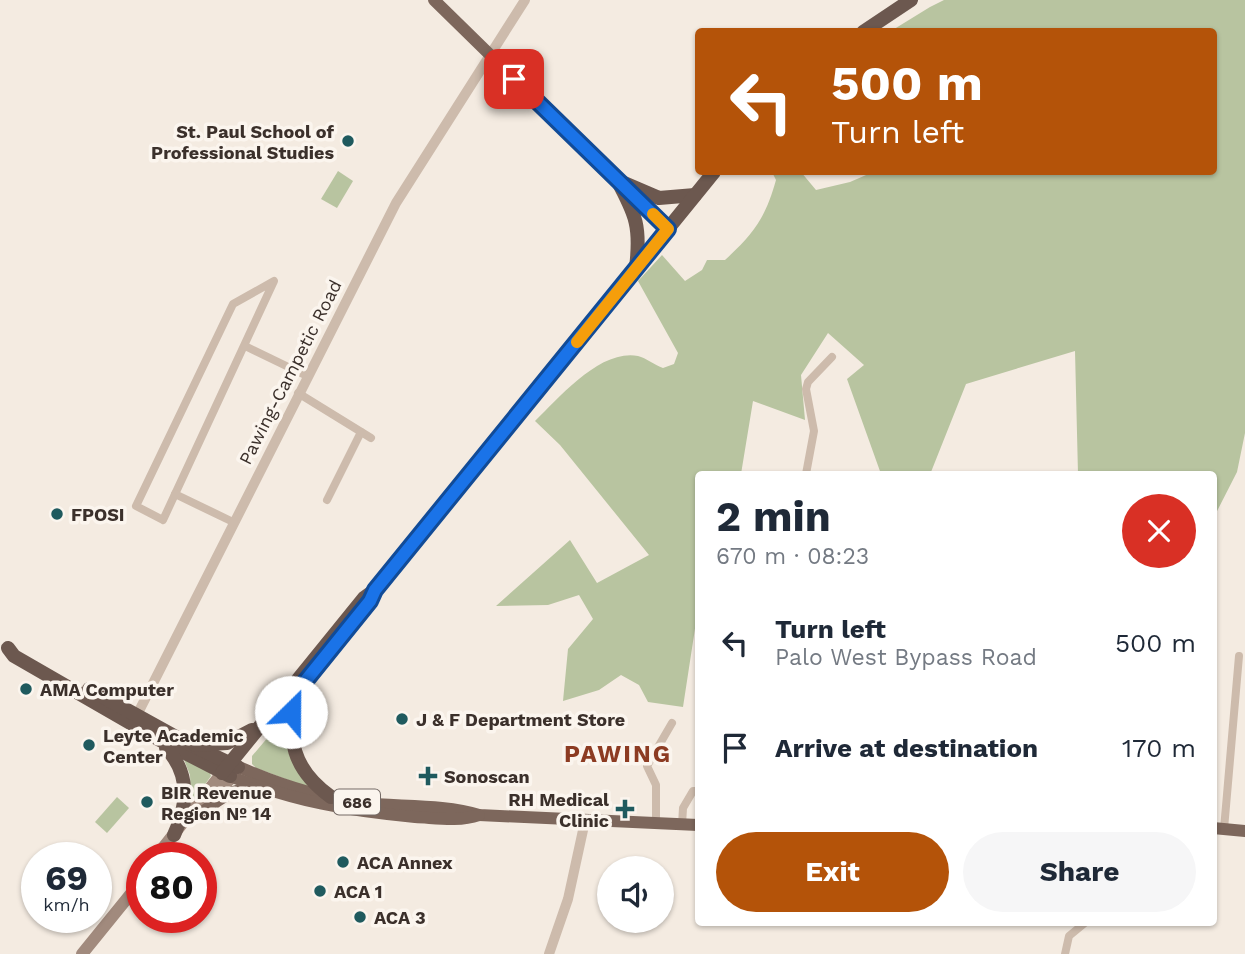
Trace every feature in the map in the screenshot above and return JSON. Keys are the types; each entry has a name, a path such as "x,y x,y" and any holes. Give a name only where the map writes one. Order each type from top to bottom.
{"highway":[{"path":"869,28 911,0"},
{"path":"230,770 264,721 365,598 375,590 712,175"},
{"path":"617,180 659,198 695,195"},
{"path":"617,180 638,224 639,244 635,270"},
{"path":"230,770 370,601 375,590"},
{"path":"4,646 138,715 230,770"},
{"path":"4,646 14,656 158,739 230,770"},
{"name":"686","path":"295,694 290,728 296,758 315,783 331,797"},
{"path":"183,741 196,745 226,743 245,735 264,721"},
{"path":"158,739 176,759 182,777 183,814 174,835"}],"main road":[{"path":"434,0 668,229"},
{"path":"168,842 230,770"},
{"name":"686","path":"230,770 264,788 323,806 362,812 456,819 480,815"},
{"name":"686","path":"230,770 360,803 463,810 480,815 695,825"},
{"name":"686","path":"175,842 230,770"},
{"name":"686","path":"196,817 229,793 245,788 264,788"},
{"path":"1219,828 1245,831"},
{"path":"82,954 126,900"}],"street":[{"name":"Pawing-Campetic Road","path":"138,715 396,203 525,0"},
{"path":"274,281 245,346 163,520 136,506 233,304 274,281"},
{"path":"245,346 307,376"},
{"path":"807,471 814,431 806,390 808,382 832,357"},
{"path":"299,393 370,438"},
{"path":"327,500 361,432"},
{"path":"176,494 233,522"},
{"path":"1219,828 1239,656"},
{"path":"656,824 656,785 647,766 673,723"},
{"path":"682,825 683,808 695,791"},
{"path":"549,954 568,899 585,821"},
{"path":"1065,954 1069,936 1081,926"}],"green space":[{"path":"944,0 1245,0 1245,433 1237,472 1217,511 1217,471 1078,471 1075,351 966,384 931,471 880,471 847,379 864,365 828,333 801,375 805,420 753,401 741,471 695,471 695,629 683,707 648,702 639,685 621,675 599,690 563,701 568,649 593,619 579,595 548,605 496,606 570,540 597,583 649,555 560,445 535,421 582,377 609,360 638,356 663,368 674,364 678,353 638,281 662,255 685,281 702,270 707,260 725,260 744,242 763,215 776,180 774,175 804,175 816,190 866,175 1217,175 1217,28 896,28"},
{"path":"338,171 353,181 337,208 321,199"},
{"path":"285,717 286,731 310,783 307,787 256,768 252,764 252,756"},
{"path":"183,757 211,776 191,804 190,775"},
{"path":"117,797 129,808 107,833 95,822"}],"slow traffic":[{"path":"577,342 668,229 653,214"}],"place":[{"name":"St. Paul School of Professional Studies","path":"348,141"},
{"name":"FPOSI","path":"57,514"},
{"name":"AMA Computer","path":"26,689"},
{"name":"J & F Department Store","path":"402,719"},
{"name":"Leyte Academic Center","path":"89,745"},
{"name":"Sonoscan","path":"428,776"},
{"name":"BIR Revenue Region № 14","path":"147,802"},
{"name":"RH Medical Clinic","path":"625,809"},
{"name":"ACA Annex","path":"343,862"},
{"name":"ACA 1","path":"320,891"},
{"name":"ACA 3","path":"360,917"}],"district":[{"name":"PAWING","path":"618,754"}],"route":[{"path":"291,712 295,694 370,601 375,590 668,229 514,79"}]}
